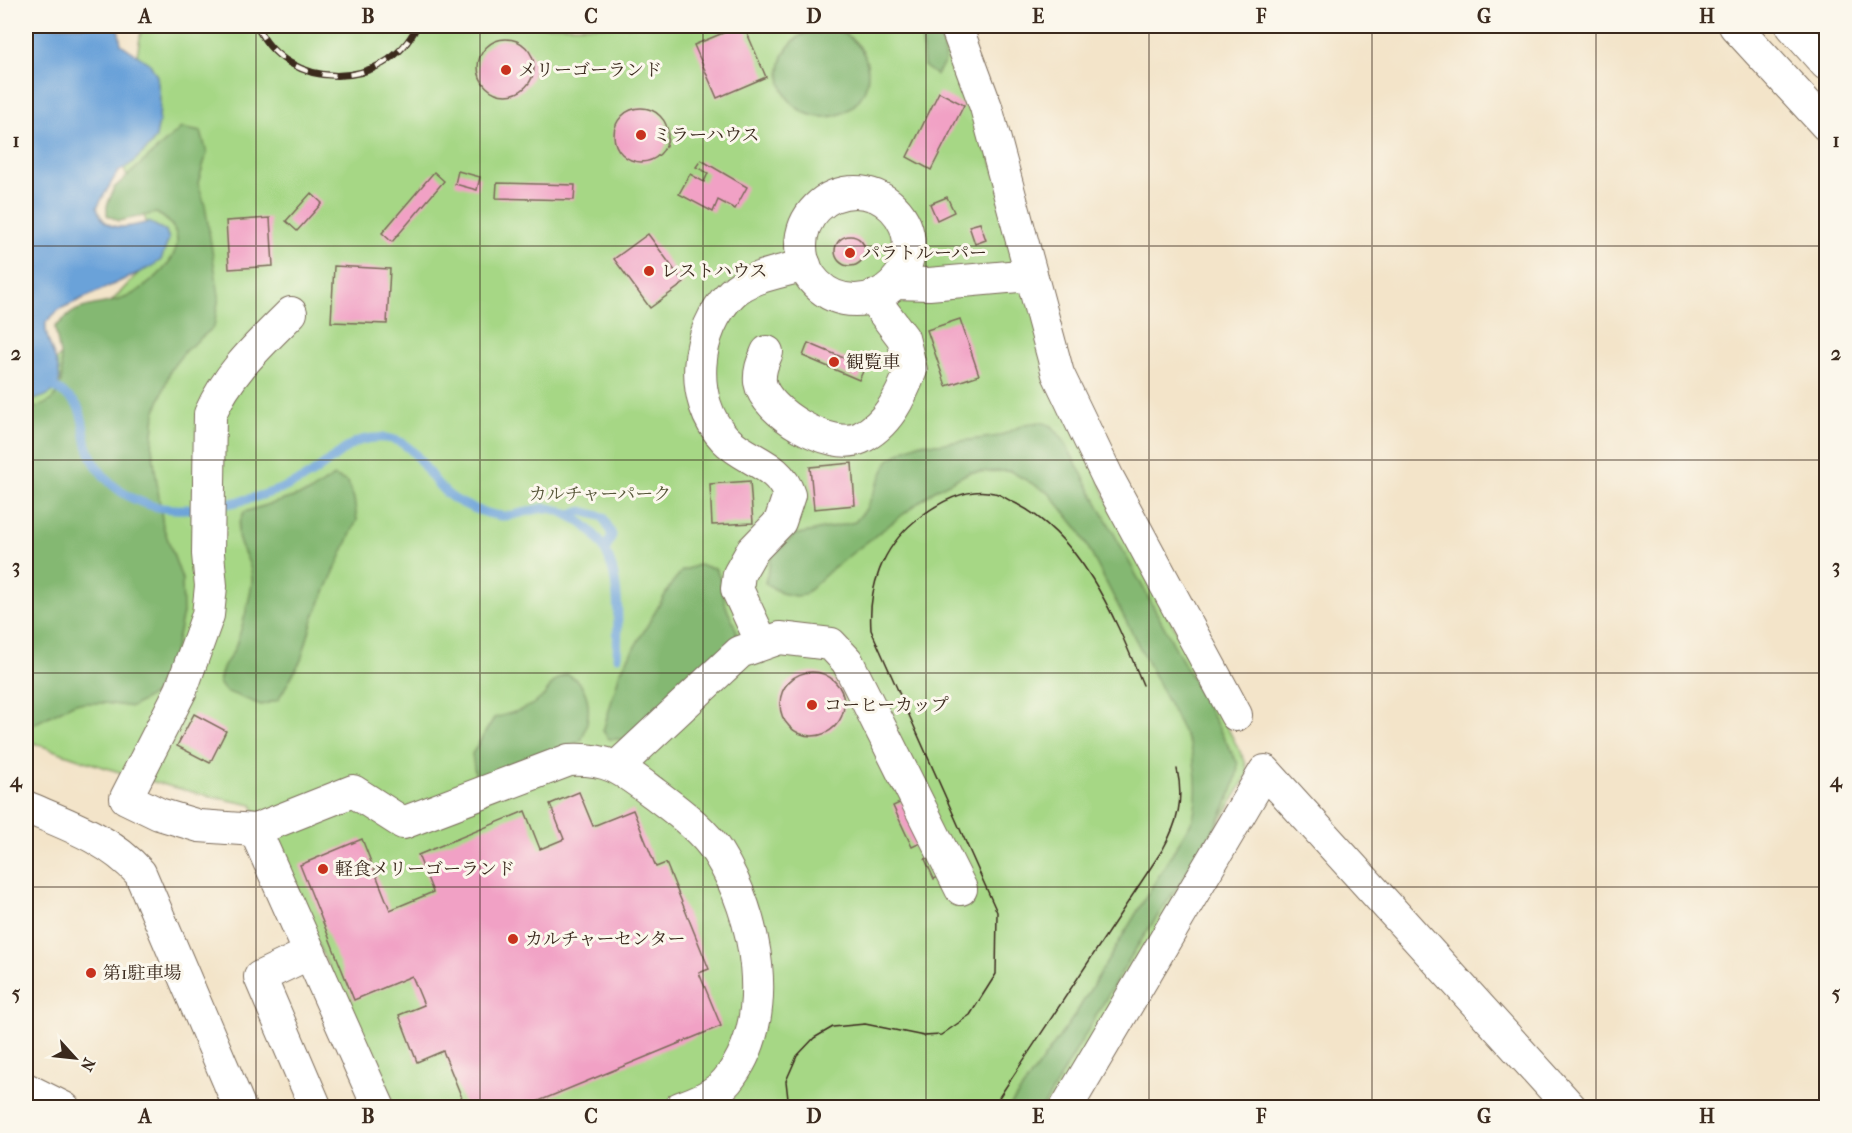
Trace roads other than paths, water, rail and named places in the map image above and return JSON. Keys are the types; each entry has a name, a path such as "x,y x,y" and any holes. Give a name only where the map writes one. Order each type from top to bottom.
{"street":[{"path":"956,26 986,107 1058,374 1108,478 1236,715"},
{"path":"1735,26 1827,125"},
{"path":"1792,26 1827,64"},
{"path":"883,290 906,266 909,246 906,226 896,209 880,197 861,191 840,193 823,202 809,217 802,236 801,255 808,274 822,290 840,298 860,300 883,290 1031,275"},
{"path":"762,643 737,589 739,573 752,551 780,522 789,495 780,477 726,441 710,420 700,386 699,366 712,321 733,292 753,280 805,265"},
{"path":"767,352 760,369 760,384 772,407 800,426 839,441 858,439 889,415 911,370 903,338 883,290"},
{"path":"291,313 252,352 219,393 210,414 208,506 211,586 203,633 182,690 126,798 159,814 199,826 255,830 352,791 403,823 569,760 593,759 618,766 693,826 717,851 732,879 751,930 758,971 756,1013 746,1049 727,1082 704,1099 680,1107"},
{"path":"618,766 740,652 780,638 806,639 831,644 847,661 962,889"},
{"path":"1066,1107 1265,771 1570,1107"},
{"path":"26,807 99,838 122,854 140,873 240,1107"},
{"path":"255,830 379,1107"},
{"path":"310,953 260,977 316,1107"},
{"path":"26,1089 64,1107"}],"water":[{"path":"26,26 118,26 121,44 150,64 157,76 160,99 156,137 132,163 117,173 97,207 100,216 111,225 125,227 149,222 166,231 169,239 161,260 151,267 60,309 46,322 59,380 56,389 45,396 26,401"}],"waterway":[{"path":"56,388 77,405 88,448 98,469 122,492 153,506 189,509 211,507 255,497 295,483 310,475 356,442 381,438 395,440 406,446 415,454 439,486 450,496 474,509 501,516 545,508 567,514 594,534 604,548 611,565 617,601 617,657"},
{"path":"570,515 582,511 603,517 612,535 606,549"}],"tram line":[{"path":"789,1108 786,1081 797,1056 814,1038 833,1027 865,1024 924,1036 941,1035 970,1015 996,974 997,912 871,630 872,599 879,570 886,556 904,532 915,521 942,503 972,492 994,493 1039,518 1060,536 1094,582 1121,633 1143,685"},
{"path":"992,1108 1163,849 1176,820 1180,801 1177,769"}],"railway":[{"path":"257,26 271,48 290,63 313,72 337,76 361,72 383,63 402,48 417,26"}],"place":[{"name":"メリーゴーランド","path":"506,70"},
{"name":"ミラーハウス","path":"641,135"},
{"name":"パラトルーパー","path":"850,253"},
{"name":"レストハウス","path":"649,271"},
{"name":"観覧車","path":"834,362"},
{"name":"コーヒーカップ","path":"812,705"},
{"name":"軽食メリーゴーランド","path":"323,869"},
{"name":"カルチャーセンター","path":"513,939"},
{"name":"第1駐車場","path":"91,973"}],"park label":[{"name":"カルチャーパーク","path":"600,494"}]}
